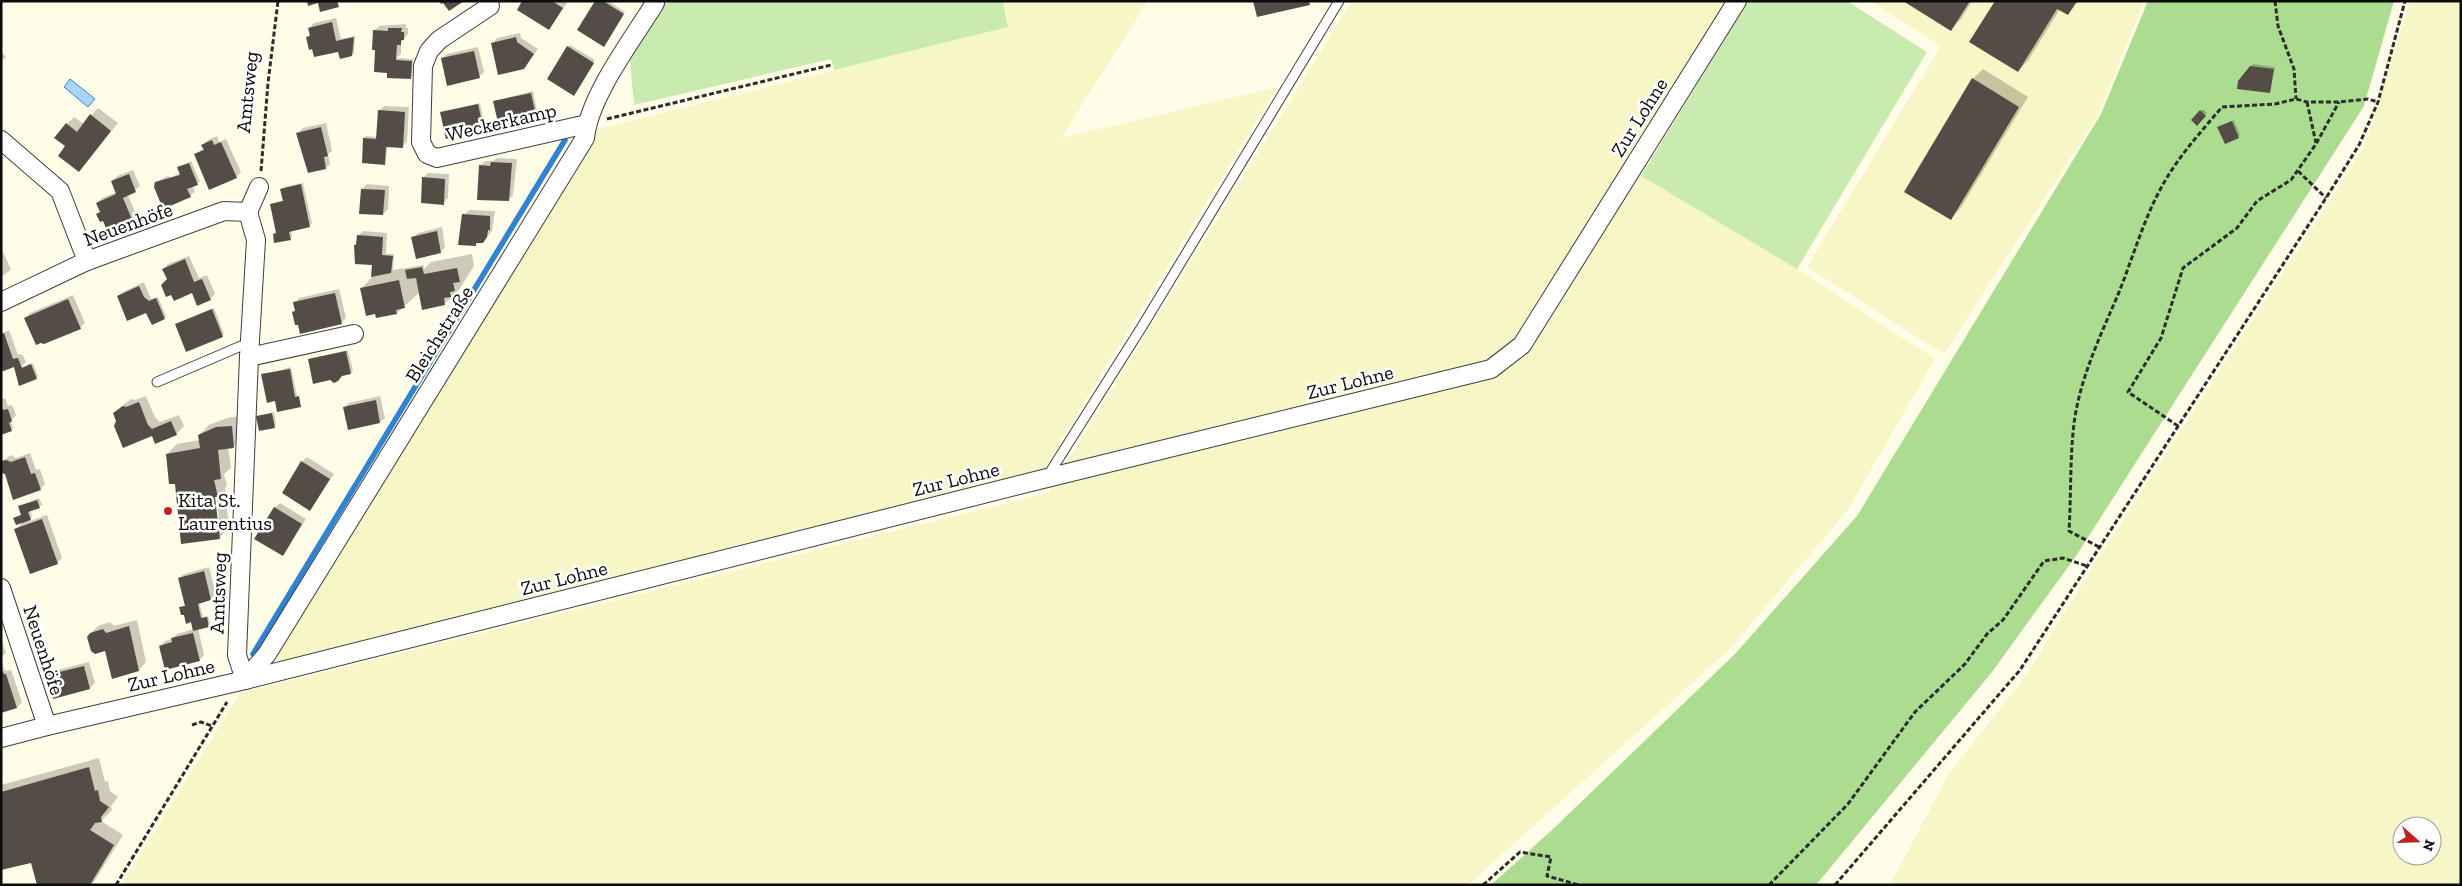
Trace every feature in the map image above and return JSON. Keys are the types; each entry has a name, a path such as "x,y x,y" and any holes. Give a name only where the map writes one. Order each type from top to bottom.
{"street":[{"name":"Zur Lohne","path":"1,738 245,680 1047,478 1491,369 1522,345 1737,1"},
{"name":"Bleichstraße","path":"245,680 266,654 585,138 586,124 602,89 655,3"},
{"name":"Weckerkamp","path":"492,9 439,40 429,51 423,66 421,142 427,154 437,158 586,124"},
{"path":"1,140 60,190 87,261"},
{"path":"248,212 260,187"},
{"name":"Neuenhöfe","path":"1,302 87,261 224,211 248,212"},
{"name":"Amtsweg","path":"245,680 236,654 249,352 256,240 248,212"},
{"path":"249,352 354,334"},
{"name":"Neuenhöfe","path":"1,588 47,726"}],"lane":[{"path":"1047,478 1143,325 1339,1"},
{"path":"157,382 241,346 249,352"}],"path":[{"name":"Amtsweg","path":"260,187 268,83 278,1"},
{"path":"2275,1 2278,26 2294,69 2296,99"},
{"path":"1835,885 2020,670 2326,198 2359,145 2378,102 2405,1"},
{"path":"586,124 831,65"},
{"path":"2099,548 2069,531 2073,433 2081,389 2095,346 2129,267 2142,228 2161,187 2189,144 2222,107 2276,104 2296,99 2307,102 2339,102 2368,99 2378,102"},
{"path":"2307,102 2316,144"},
{"path":"2178,426 2128,392 2161,338 2183,268 2237,228 2257,201 2291,180 2316,144 2339,102"},
{"path":"2298,171 2326,198"},
{"path":"1769,885 1848,804 1915,712 1965,664 1987,634 2003,620 2044,561 2063,558 2087,566"},
{"path":"116,885 225,705 245,680"},
{"path":"192,725 201,722 212,726"},
{"path":"1483,885 1520,852 1550,857 1547,876 1579,885"}],"green space":[{"path":"659,1 1003,1 1008,27 834,70 831,59 634,105 629,51"},
{"path":"1004,1 1148,1 1061,138 1277,87 1042,471 282,661 276,651 598,129 1009,27"},
{"path":"1352,1 1727,1 1625,167 1797,269 1935,359 1847,511 1729,650 1468,885 122,885 240,693 1048,493"},
{"path":"1748,1 1847,1 1927,52 1797,269 1641,176"},
{"path":"1871,1 2144,1 2097,117 1944,354 1807,267 1941,46"},
{"path":"2148,1 2394,1 2364,106 2076,556 1992,672 1816,885 1491,885 1552,830 1735,654 1857,516 2101,114"},
{"path":"2410,1 2461,1 2461,885 1890,885 1948,775 2027,674 2092,568 2364,148"}],"water":[{"path":"70,79 95,99 88,107 64,87"}],"building":[{"path":"307,1 337,1 339,7 320,12 318,3 308,6"},
{"path":"439,1 464,1 449,11"},
{"path":"522,1 552,1 563,8 549,30 517,10"},
{"path":"595,1 603,1 624,14 604,47 577,30"},
{"path":"1253,1 1309,1 1310,5 1257,17"},
{"path":"1903,1 1970,1 1951,31"},
{"path":"1995,1 2077,1 2068,15 2057,9 2018,72 1969,42"},
{"path":"332,22 336,41 354,37 352,56 340,59 338,52 314,57 312,49 309,50 306,37 310,36 308,28"},
{"path":"388,28 402,28 401,32 404,32 404,40 401,40 401,45 397,45 396,60 412,61 411,79 387,78 387,73 374,72 375,50 372,50 373,30 388,31"},
{"path":"516,37 517,42 534,54 524,69 498,75 491,43"},
{"path":"567,46 594,63 574,96 547,79"},
{"path":"474,51 480,78 447,86 441,58"},
{"path":"2250,66 2274,69 2270,93 2237,89 2238,81"},
{"path":"1972,78 2019,107 1951,220 1904,192"},
{"path":"531,93 537,119 499,127 493,101"},
{"path":"478,104 484,131 446,139 440,112"},
{"path":"378,110 405,112 403,148 386,147 385,165 362,163 363,138 376,139"},
{"path":"2200,110 2206,116 2197,126 2191,120"},
{"path":"90,114 111,131 79,172 58,156 65,146 54,138 66,123 77,132"},
{"path":"2232,121 2239,138 2225,144 2217,127"},
{"path":"321,127 328,156 324,157 326,169 308,173 296,133"},
{"path":"212,140 214,145 221,142 237,178 209,190 194,154 204,150 201,145"},
{"path":"491,162 512,163 509,201 477,200 479,165 490,166"},
{"path":"189,163 198,185 187,189 191,197 163,209 154,187 155,182 180,175 177,167"},
{"path":"129,174 136,192 123,198 133,222 108,233 103,221 100,222 96,214 100,212 96,203 116,194 111,181"},
{"path":"422,177 445,179 444,205 421,203"},
{"path":"301,184 310,227 289,232 291,240 274,243 273,234 276,233 270,204 283,201 280,189"},
{"path":"361,189 385,190 383,215 359,214"},
{"path":"462,214 490,216 490,230 488,230 487,237 483,243 476,243 476,246 458,245"},
{"path":"437,231 441,253 416,259 411,237"},
{"path":"357,235 383,237 382,255 393,256 391,273 371,277 372,265 355,264 354,245 356,245"},
{"path":"185,259 194,282 202,279 211,300 197,306 192,293 174,301 171,295 166,297 161,285 167,279 162,269"},
{"path":"422,267 424,274 457,268 460,282 453,283 455,291 450,292 451,297 444,298 445,305 422,310 416,278 407,279 405,270"},
{"path":"399,280 405,308 396,310 397,314 376,318 375,314 366,316 360,288"},
{"path":"139,286 144,297 149,301 156,298 165,319 152,325 146,313 127,321 117,296"},
{"path":"335,293 342,324 300,334 298,325 295,325 292,312 295,311 293,302"},
{"path":"68,299 81,329 44,344 36,345 24,318"},
{"path":"212,309 223,337 186,352 175,324"},
{"path":"4,333 13,359 18,358 22,368 31,364 37,379 19,386 14,367 1,372 1,334"},
{"path":"346,351 351,374 342,376 334,383 330,380 313,384 308,359"},
{"path":"290,369 295,397 299,396 301,407 277,412 275,401 267,403 261,374"},
{"path":"376,400 380,423 348,430 343,407"},
{"path":"139,402 148,425 152,429 171,421 177,435 155,444 152,436 123,448 114,426 116,421 113,413 123,406 126,407"},
{"path":"1,406 3,410 8,409 12,421 9,423 12,431 1,435"},
{"path":"272,413 275,428 259,431 256,416"},
{"path":"232,426 234,448 218,450 221,479 214,480 218,497 215,497 220,539 181,544 175,484 169,484 166,454 200,448 198,435 216,427"},
{"path":"25,457 31,474 35,473 41,490 13,500 5,474 1,473 1,461 11,462"},
{"path":"301,461 330,479 310,511 282,493"},
{"path":"37,500 40,508 28,512 31,520 16,525 13,518 21,515 18,506"},
{"path":"274,507 302,524 283,556 254,539"},
{"path":"42,519 58,564 30,574 14,529"},
{"path":"204,571 211,600 198,604 201,618 207,617 209,627 193,631 191,622 186,624 184,615 181,615 179,607 185,606 178,578"},
{"path":"129,626 139,671 112,679 105,651 95,654 91,651 87,637 90,633 103,629 106,633"},
{"path":"193,633 200,661 165,670 159,646 172,642 171,638"},
{"path":"84,666 90,689 53,699 47,675"},
{"path":"1,668 4,674 6,674 17,708 1,713"},
{"path":"89,767 95,791 98,790 100,801 109,807 101,817 102,822 95,823 90,830 114,845 90,885 37,885 31,863 1,870 1,792"}],"waterway":[{"path":"253,654 565,140"}],"place":[{"name":"Kita St. Laurentius","path":"168,511"}]}
